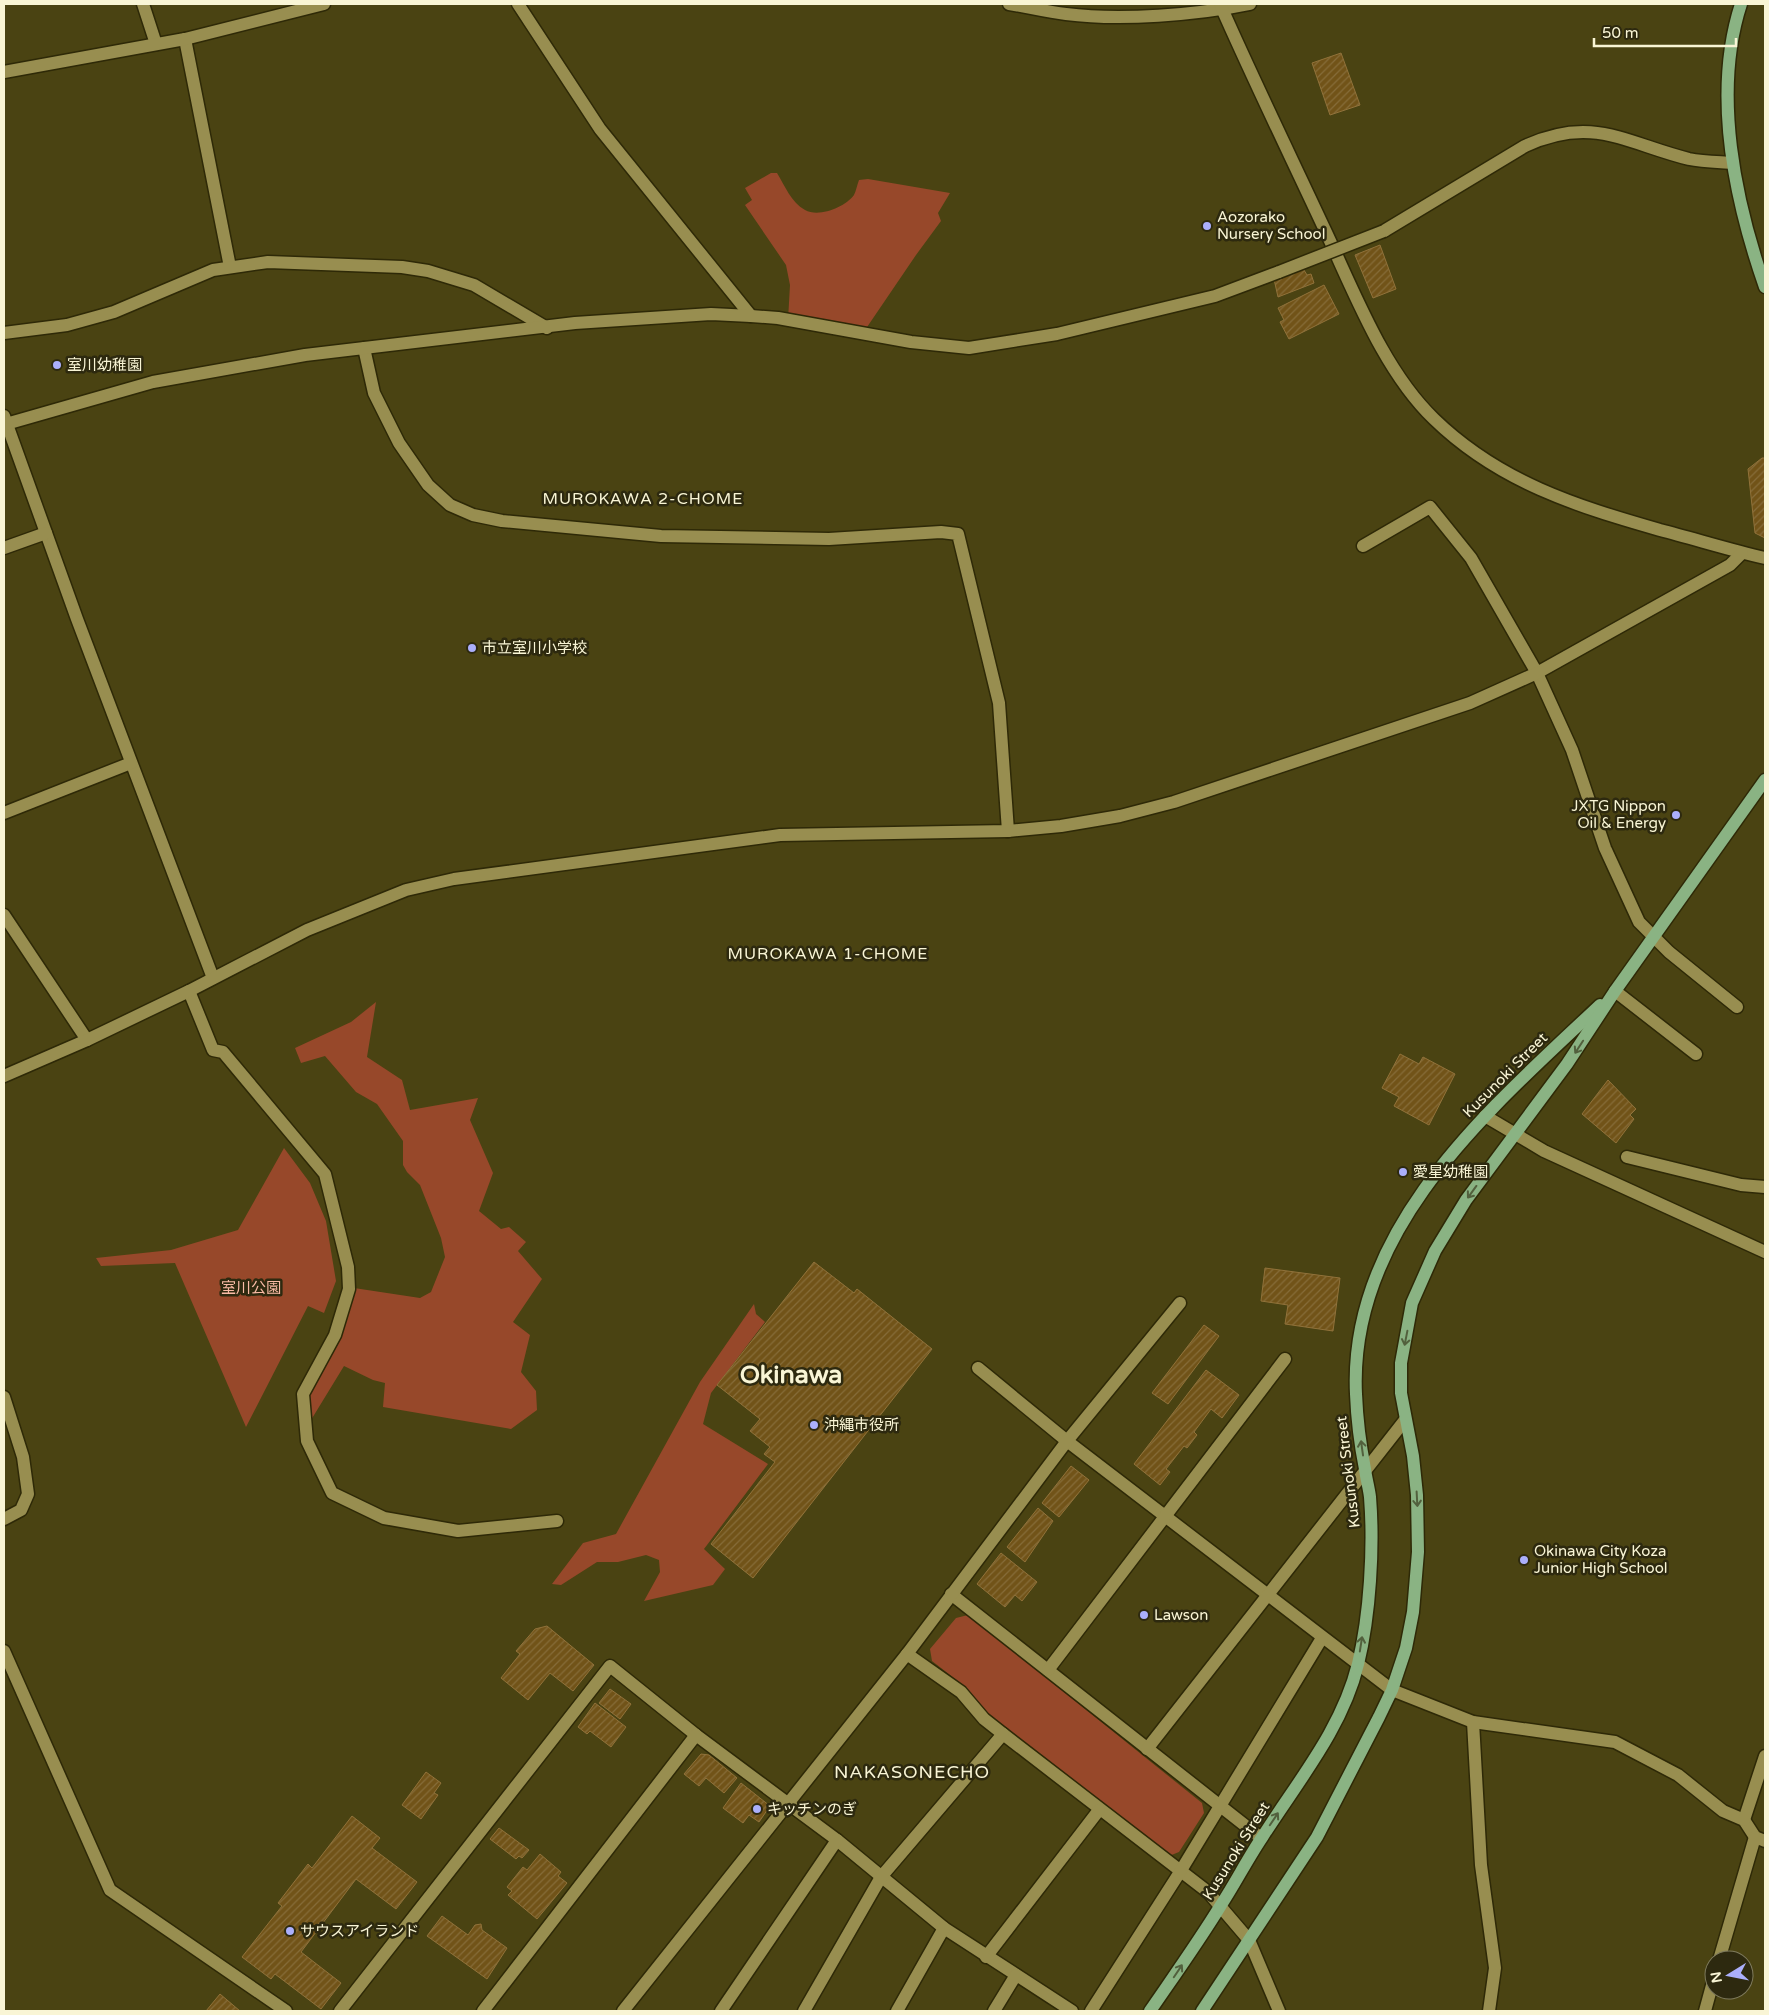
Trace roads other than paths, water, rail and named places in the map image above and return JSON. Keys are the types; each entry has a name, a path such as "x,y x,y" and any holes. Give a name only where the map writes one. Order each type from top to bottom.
{"main road":[{"path":"1741,4 1737,17 1730,73 1732,163 1742,210 1765,287"},
{"name":"Kusunoki Street","path":"1202,2011 1317,1837 1392,1690 1406,1648 1413,1612 1418,1552 1413,1456 1401,1392 1401,1363 1412,1303 1435,1251 1466,1200 1567,1064 1615,991 1765,780"},
{"name":"Kusunoki Street","path":"1150,2011 1221,1906 1261,1838 1333,1727 1344,1705 1358,1664 1366,1617 1372,1539 1370,1494 1365,1470 1356,1394 1356,1353 1363,1319 1377,1276 1395,1236 1431,1178 1485,1116 1615,991"}],"street":[{"path":"143,4 156,44"},
{"path":"4,72 185,39 324,4"},
{"path":"518,4 600,129 751,316"},
{"path":"1009,4 1067,14 1120,16 1250,4"},
{"path":"1221,6 1365,315 1406,389 1434,419 1465,446 1497,467 1555,497 1609,515 1765,558"},
{"path":"185,39 230,267"},
{"path":"213,978 5,420 153,382 305,355 547,328 575,323 711,314 751,316 778,318 911,342 968,348 1057,334 1196,300 1279,272 1384,231 1526,146 1549,136 1574,131 1606,134 1690,159 1732,163"},
{"path":"4,333 66,324 114,312 213,270 268,262 402,267 428,271 474,285 547,328"},
{"path":"364,348 374,393 399,443 428,485 450,505 473,515 502,521 661,536 829,539 941,532 958,534 999,703 1008,831"},
{"path":"1363,546 1430,507 1471,558 1537,674 1572,750 1605,848 1639,922 1654,938 1737,1007"},
{"path":"4,548 46,533"},
{"path":"4,1076 87,1040 189,991 307,930 356,908 406,890 454,879 780,835 1008,831 1061,826 1120,816 1174,802 1470,703 1537,674 1730,565 1742,553"},
{"path":"4,813 132,763"},
{"path":"4,915 87,1040"},
{"path":"189,991 213,1050 223,1052 325,1174 348,1267 348,1289 335,1334 302,1394 307,1441 332,1493 384,1518 458,1531 556,1521"},
{"path":"1615,991 1696,1054"},
{"path":"1485,1116 1513,1135 1544,1151 1765,1252"},
{"path":"1627,1157 1741,1185 1765,1187"},
{"path":"625,2011 908,1654 1067,1441 1180,1303"},
{"path":"1048,1670 1285,1360"},
{"path":"978,1368 1067,1441 1392,1690 1473,1722 1615,1742 1678,1775 1723,1811 1744,1820 1760,1839 1722,1950"},
{"path":"4,1397 23,1457 28,1494 22,1510 4,1518"},
{"path":"1146,1749 1405,1420"},
{"path":"951,1594 1261,1838"},
{"path":"1091,2011 1180,1872 1322,1638"},
{"path":"4,1651 110,1890 286,2011"},
{"path":"908,1654 961,1692 984,1719 1002,1734 1208,1892 1249,1940 1279,2011"},
{"path":"340,2011 610,1666 696,1735 837,1840 944,1928 1072,2011"},
{"path":"1473,1722 1481,1865 1495,1968 1489,2011"},
{"path":"804,2011 881,1877 1002,1734"},
{"path":"482,2011 696,1735"},
{"path":"1744,1820 1765,1756"},
{"path":"986,1957 1099,1810"},
{"path":"721,2011 837,1840"},
{"path":"897,2011 944,1928"},
{"path":"994,2011 1016,1975"}],"place":[{"name":"Aozorako Nursery School","path":"1207,226"},
{"name":"室川幼稚園","path":"57,365"},
{"name":"市立室川小学校","path":"472,648"},
{"name":"JXTG Nippon Oil & Energy","path":"1676,815"},
{"name":"愛星幼稚園","path":"1403,1172"},
{"name":"沖縄市役所","path":"814,1425"},
{"name":"Okinawa City Koza Junior High School","path":"1524,1560"},
{"name":"Lawson","path":"1144,1615"},
{"name":"キッチンのぎ","path":"757,1809"},
{"name":"サウスアイランド","path":"290,1931"}],"district":[{"name":"MUROKAWA 2-CHOME","path":"643,499"},
{"name":"MUROKAWA 1-CHOME","path":"828,954"},
{"name":"Okinawa","path":"791,1375"},
{"name":"NAKASONECHO","path":"912,1772"}],"park label":[{"name":"室川公園","path":"251,1288"}]}
